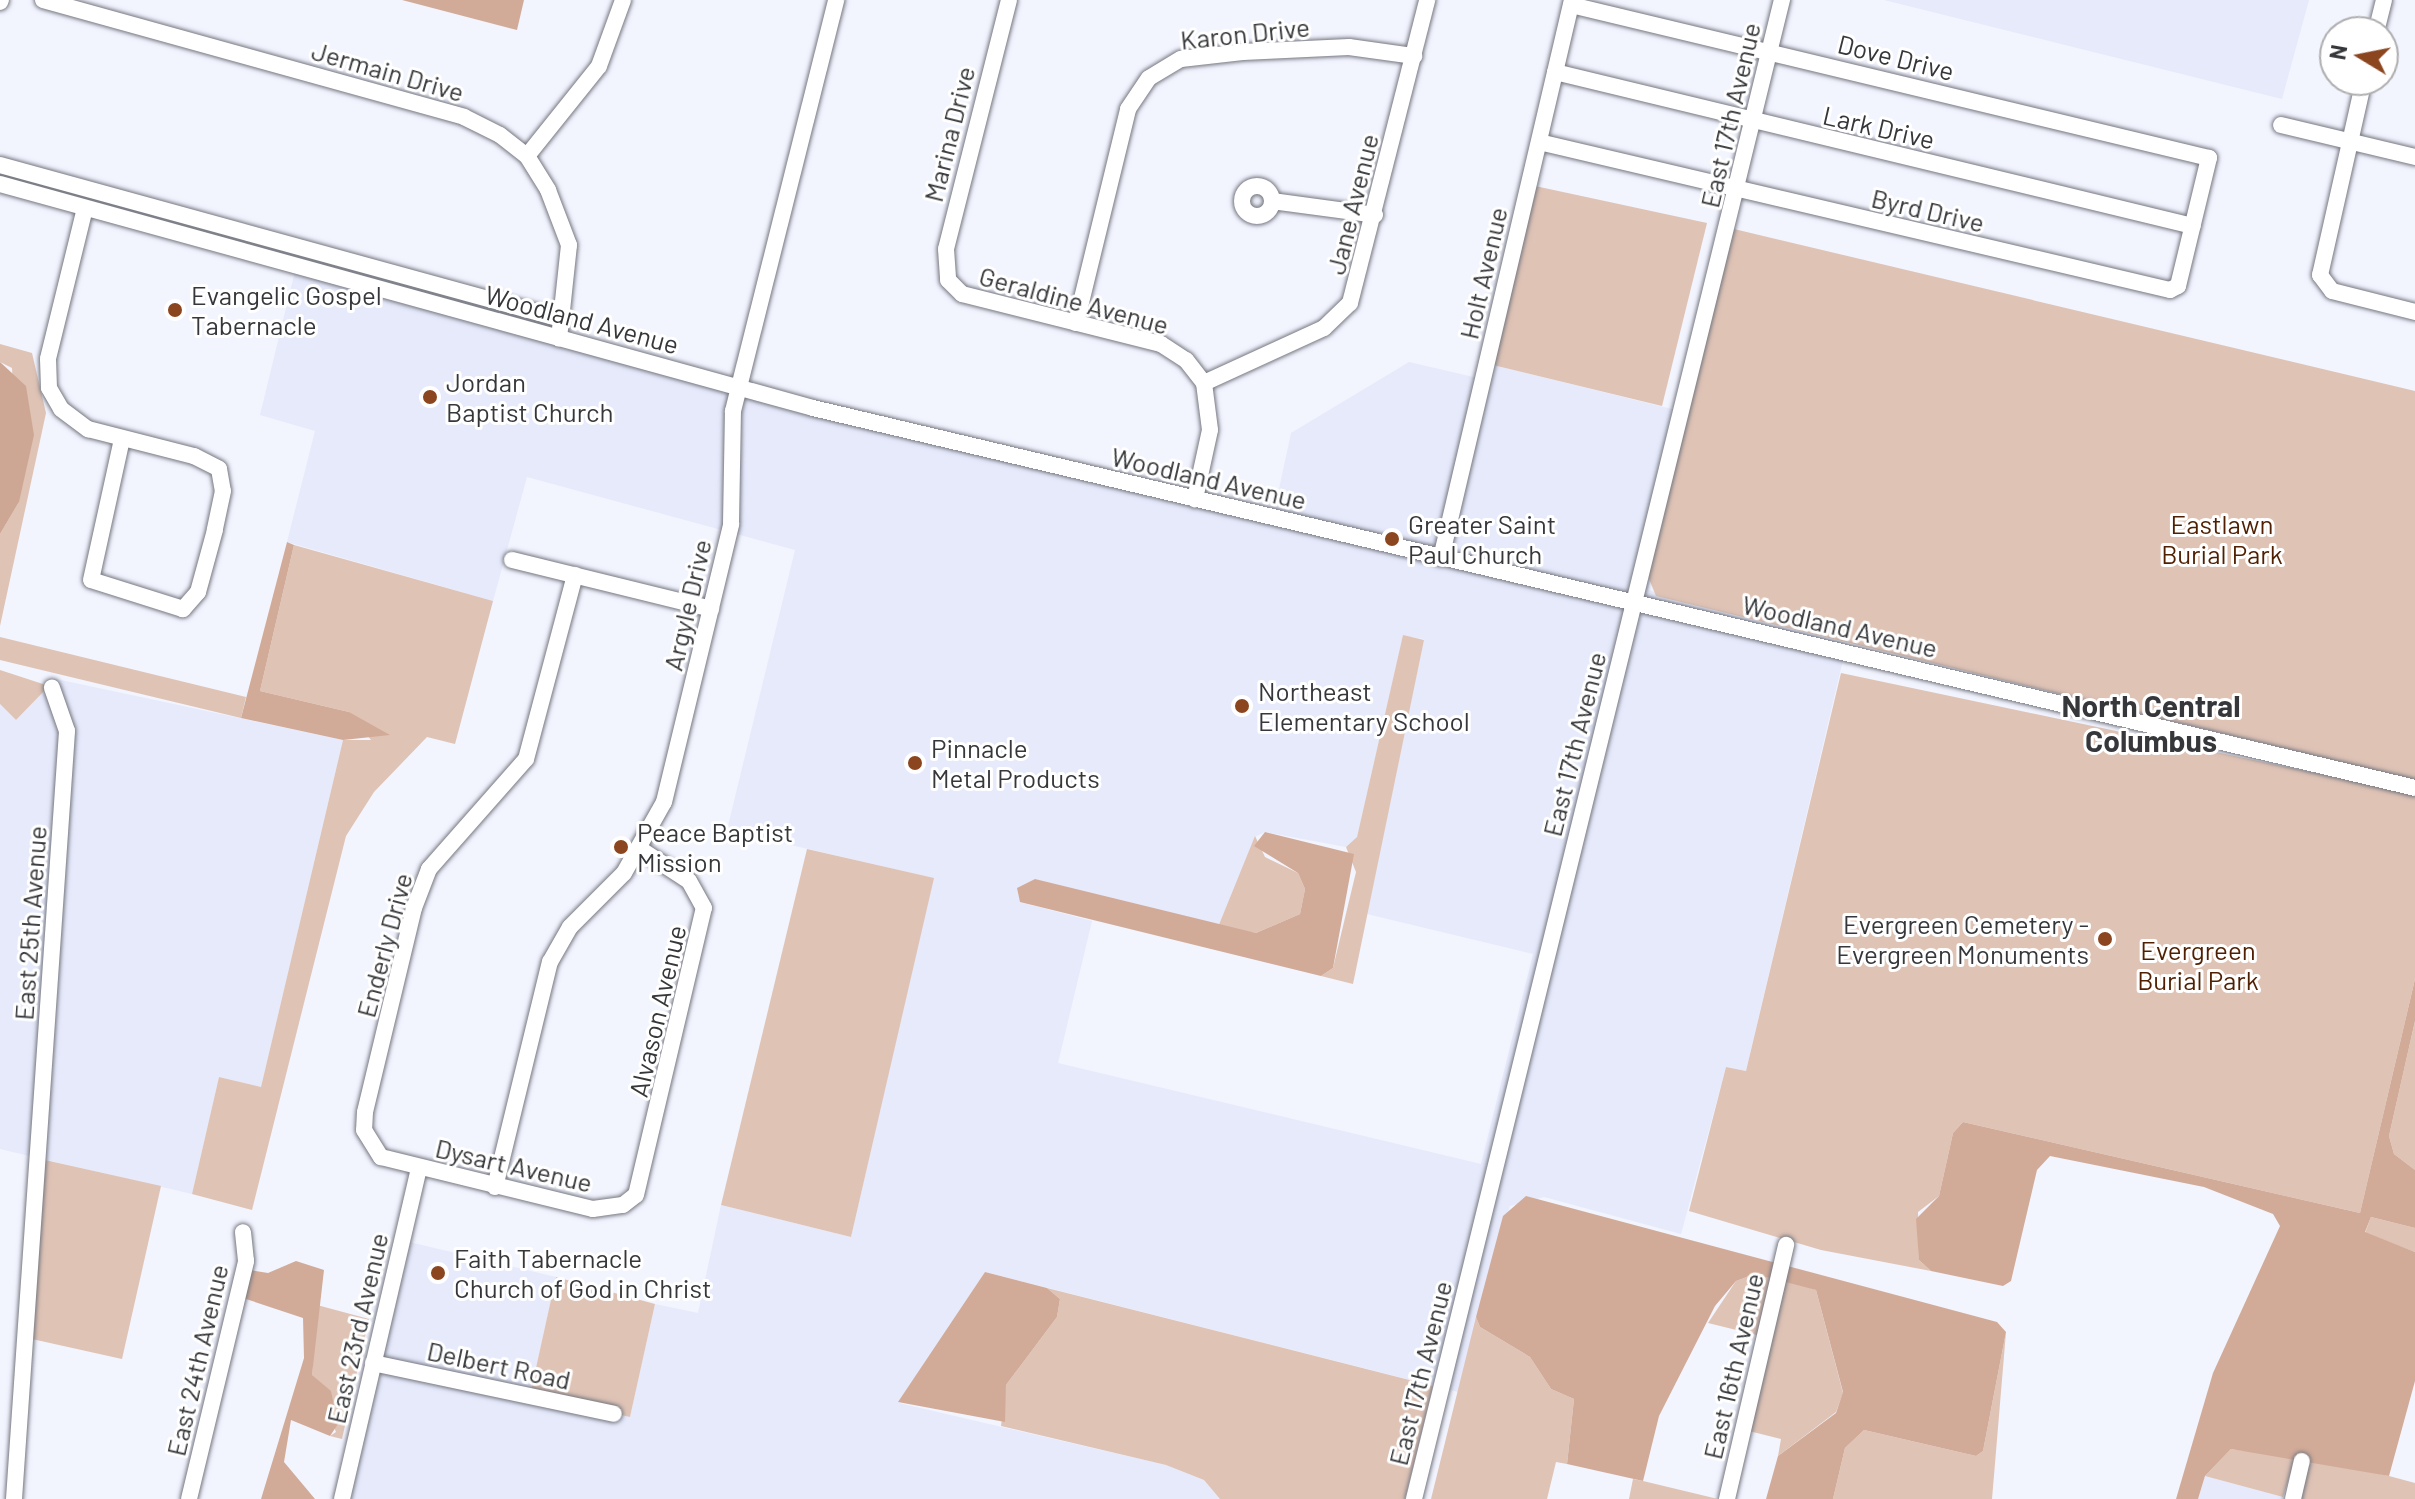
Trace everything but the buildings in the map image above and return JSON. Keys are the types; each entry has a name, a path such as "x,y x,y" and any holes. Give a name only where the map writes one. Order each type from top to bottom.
{"street":[{"name":"Jermain Drive","path":"43,0 464,117 527,156"},
{"path":"559,338 569,245 527,156 599,66 623,0"},
{"name":"Argyle Drive","path":"495,1187 550,962 570,927 640,849 664,802 731,524 727,465 739,387 836,0"},
{"name":"Marina Drive","path":"948,280 946,249 1009,0"},
{"name":"Jane Avenue","path":"1204,383 1324,328 1350,303 1375,215 1427,0"},
{"name":"East 17th Avenue","path":"1414,1499 1738,190 1782,0"},
{"name":"Dove Drive","path":"1571,2 2209,158"},
{"name":"Holt Avenue","path":"1441,558 1571,2"},
{"name":"Karon Drive","path":"1076,323 1128,109 1149,78 1181,59 1243,52 1349,47 1414,56"},
{"name":"Lark Drive","path":"1555,72 2193,226"},
{"path":"2360,96 2321,263 2324,286 2332,291 2415,312"},
{"path":"2281,125 2415,157"},
{"name":"Byrd Drive","path":"1539,142 2170,290 2178,286 2209,158"},
{"path":"0,165 561,319"},
{"name":"Woodland Avenue","path":"0,184 739,387 1441,558 2415,788"},
{"path":"1272,201 1375,215"},
{"path":"85,208 48,359 49,388 79,425 219,469 221,504 191,605 175,609 95,586 90,570 122,439"},
{"name":"Geraldine Avenue","path":"948,280 962,294 1161,344 1204,383"},
{"path":"1195,499 1210,430 1204,383"},
{"path":"512,560 711,609"},
{"name":"Enderly Drive","path":"395,1163 371,1147 364,1130 414,908 429,869 526,759 575,575"},
{"name":"East 25th Avenue","path":"14,1499 67,731 52,688"},
{"name":"Alvason Avenue","path":"623,1205 643,1179 704,908 689,881 640,849"},
{"name":"Dysart Avenue","path":"395,1163 593,1209 623,1205"},
{"name":"East 23rd Avenue","path":"342,1499 419,1169"},
{"name":"East 24th Avenue","path":"189,1499 246,1261 243,1232"},
{"name":"East 16th Avenue","path":"1727,1499 1786,1245"},
{"name":"Delbert Road","path":"373,1363 614,1414"},
{"path":"2293,1499 2302,1461"}],"shaded area":[{"path":"402,0 524,0 517,30"},
{"path":"1884,0 2309,0 2282,99"},
{"path":"296,267 828,412 1273,517 1291,433 1409,362 1482,379 1486,363 1688,413 1648,590 1847,643 1746,1071 1726,1067 1681,1234 1544,1197 1510,1206 1458,1392 985,1272 899,1403 1166,1465 1204,1480 1220,1499 341,1499 401,1240 556,1277 530,1395 630,1417 655,1304 698,1313 721,1205 851,1237 933,878 727,830 795,550 527,477 493,601 287,542 315,431 260,415","holes":["1403,636 1424,639 1367,914 1533,954 1481,1164 1058,1063 1092,921 1020,902 1035,879 1218,927 1255,837 1265,832 1346,847 1357,837"]},
{"path":"0,362 26,386 34,435 19,502 0,534"},
{"path":"287,542 294,545 260,691 349,712 390,735 343,740 241,718"},
{"path":"56,679 343,740 261,1087 219,1077 192,1194 0,1149 0,704 16,720"},
{"path":"1265,832 1354,854 1333,968 1321,976 1020,902 1017,888 1035,879 1256,933 1300,914 1305,889 1298,873 1254,846"},
{"path":"2415,979 2415,1021 2389,1136 2394,1154 2415,1170 2415,1228 2371,1217 2365,1232 2415,1252 2415,1381 2389,1476 2231,1449 2205,1476 2198,1499 2176,1499 2213,1373 2280,1226 2273,1214 2204,1187 2050,1156 2037,1170 2011,1281 2003,1286 1931,1271 1919,1260 1916,1219 1939,1196 1953,1133 1963,1122 2360,1213"},
{"path":"1526,1196 1997,1322 2006,1332 1983,1451 1976,1456 1864,1430 1845,1448 1833,1499 1766,1499 1778,1456 1836,1413 1843,1392 1816,1290 1755,1274 1736,1281 1715,1306 1659,1416 1643,1481 1567,1464 1574,1399 1551,1389 1530,1357 1480,1327 1476,1317 1503,1216"},
{"path":"296,1261 324,1270 312,1375 331,1391 338,1424 330,1436 291,1420 284,1462 315,1499 261,1499 304,1358 303,1318 243,1298 249,1270 268,1273"},
{"path":"985,1272 1047,1288 1060,1299 1057,1317 1006,1385 1005,1422 898,1402"},
{"path":"2205,1476 2283,1497 2283,1499 2198,1499"}],"green space":[{"path":"1535,186 1707,223 1662,406 1493,365"},
{"name":"Eastlawn Burial Park","path":"1734,229 2415,391 2415,780 1656,596 1647,574"},
{"path":"0,344 32,353 46,413 0,626 0,534 19,502 12,368 0,362"},
{"path":"294,545 493,601 455,744 427,737 374,792 346,836 252,1210 192,1194 219,1077 261,1087 343,740 371,740 349,712 260,691"},
{"path":"1403,635 1424,640 1353,984 1321,976 1333,968 1356,872 1346,847 1357,837"},
{"path":"0,637 246,697 241,718 0,660"},
{"path":"0,670 49,686 16,720 0,704"},
{"name":"Evergreen Burial Park","path":"1841,673 2415,794 2415,979 2360,1213 1963,1122 1953,1133 1939,1196 1918,1212 1919,1260 1931,1271 1821,1250 1689,1211 1726,1067 1746,1071"},
{"path":"1255,836 1265,857 1298,873 1305,889 1300,914 1256,933 1218,927"},
{"path":"807,849 934,878 851,1237 721,1205"},
{"path":"2415,1021 2415,1170 2394,1154 2389,1136"},
{"path":"45,1160 161,1186 122,1359 32,1339"},
{"path":"2371,1217 2415,1228 2415,1252 2365,1233"},
{"path":"1755,1274 1773,1276 1761,1336 1708,1323 1736,1281"},
{"path":"556,1277 655,1304 630,1417 530,1395"},
{"path":"1781,1278 1816,1290 1843,1393 1836,1412 1778,1456 1781,1439 1749,1431"},
{"path":"1047,1288 1433,1386 1405,1499 1220,1499 1204,1480 1166,1465 1001,1426 1006,1385 1057,1317 1060,1299"},
{"path":"317,1305 369,1319 342,1439 330,1436 336,1432 312,1375"},
{"path":"1476,1317 1480,1327 1530,1357 1551,1389 1574,1399 1567,1464 1556,1462 1547,1499 1431,1499"},
{"path":"2006,1332 1992,1499 1833,1499 1845,1448 1864,1430 1976,1456 1983,1451"},
{"path":"2231,1449 2313,1459 2415,1483 2415,1499 2296,1499 2312,1459 2292,1469 2283,1497 2205,1476"},
{"path":"1633,1479 1643,1481 1718,1499 1629,1499"}],"place":[{"name":"Evangelic Gospel Tabernacle","path":"175,310"},
{"name":"Jordan Baptist Church","path":"430,397"},
{"name":"Greater Saint Paul Church","path":"1392,539"},
{"name":"Northeast Elementary School","path":"1242,706"},
{"name":"Pinnacle Metal Products","path":"915,763"},
{"name":"Peace Baptist Mission","path":"621,847"},
{"name":"Evergreen Cemetery - Evergreen Monuments","path":"2105,939"},
{"name":"Faith Tabernacle Church of God in Christ","path":"438,1273"}],"district":[{"name":"North Central Columbus","path":"2151,722"}]}
